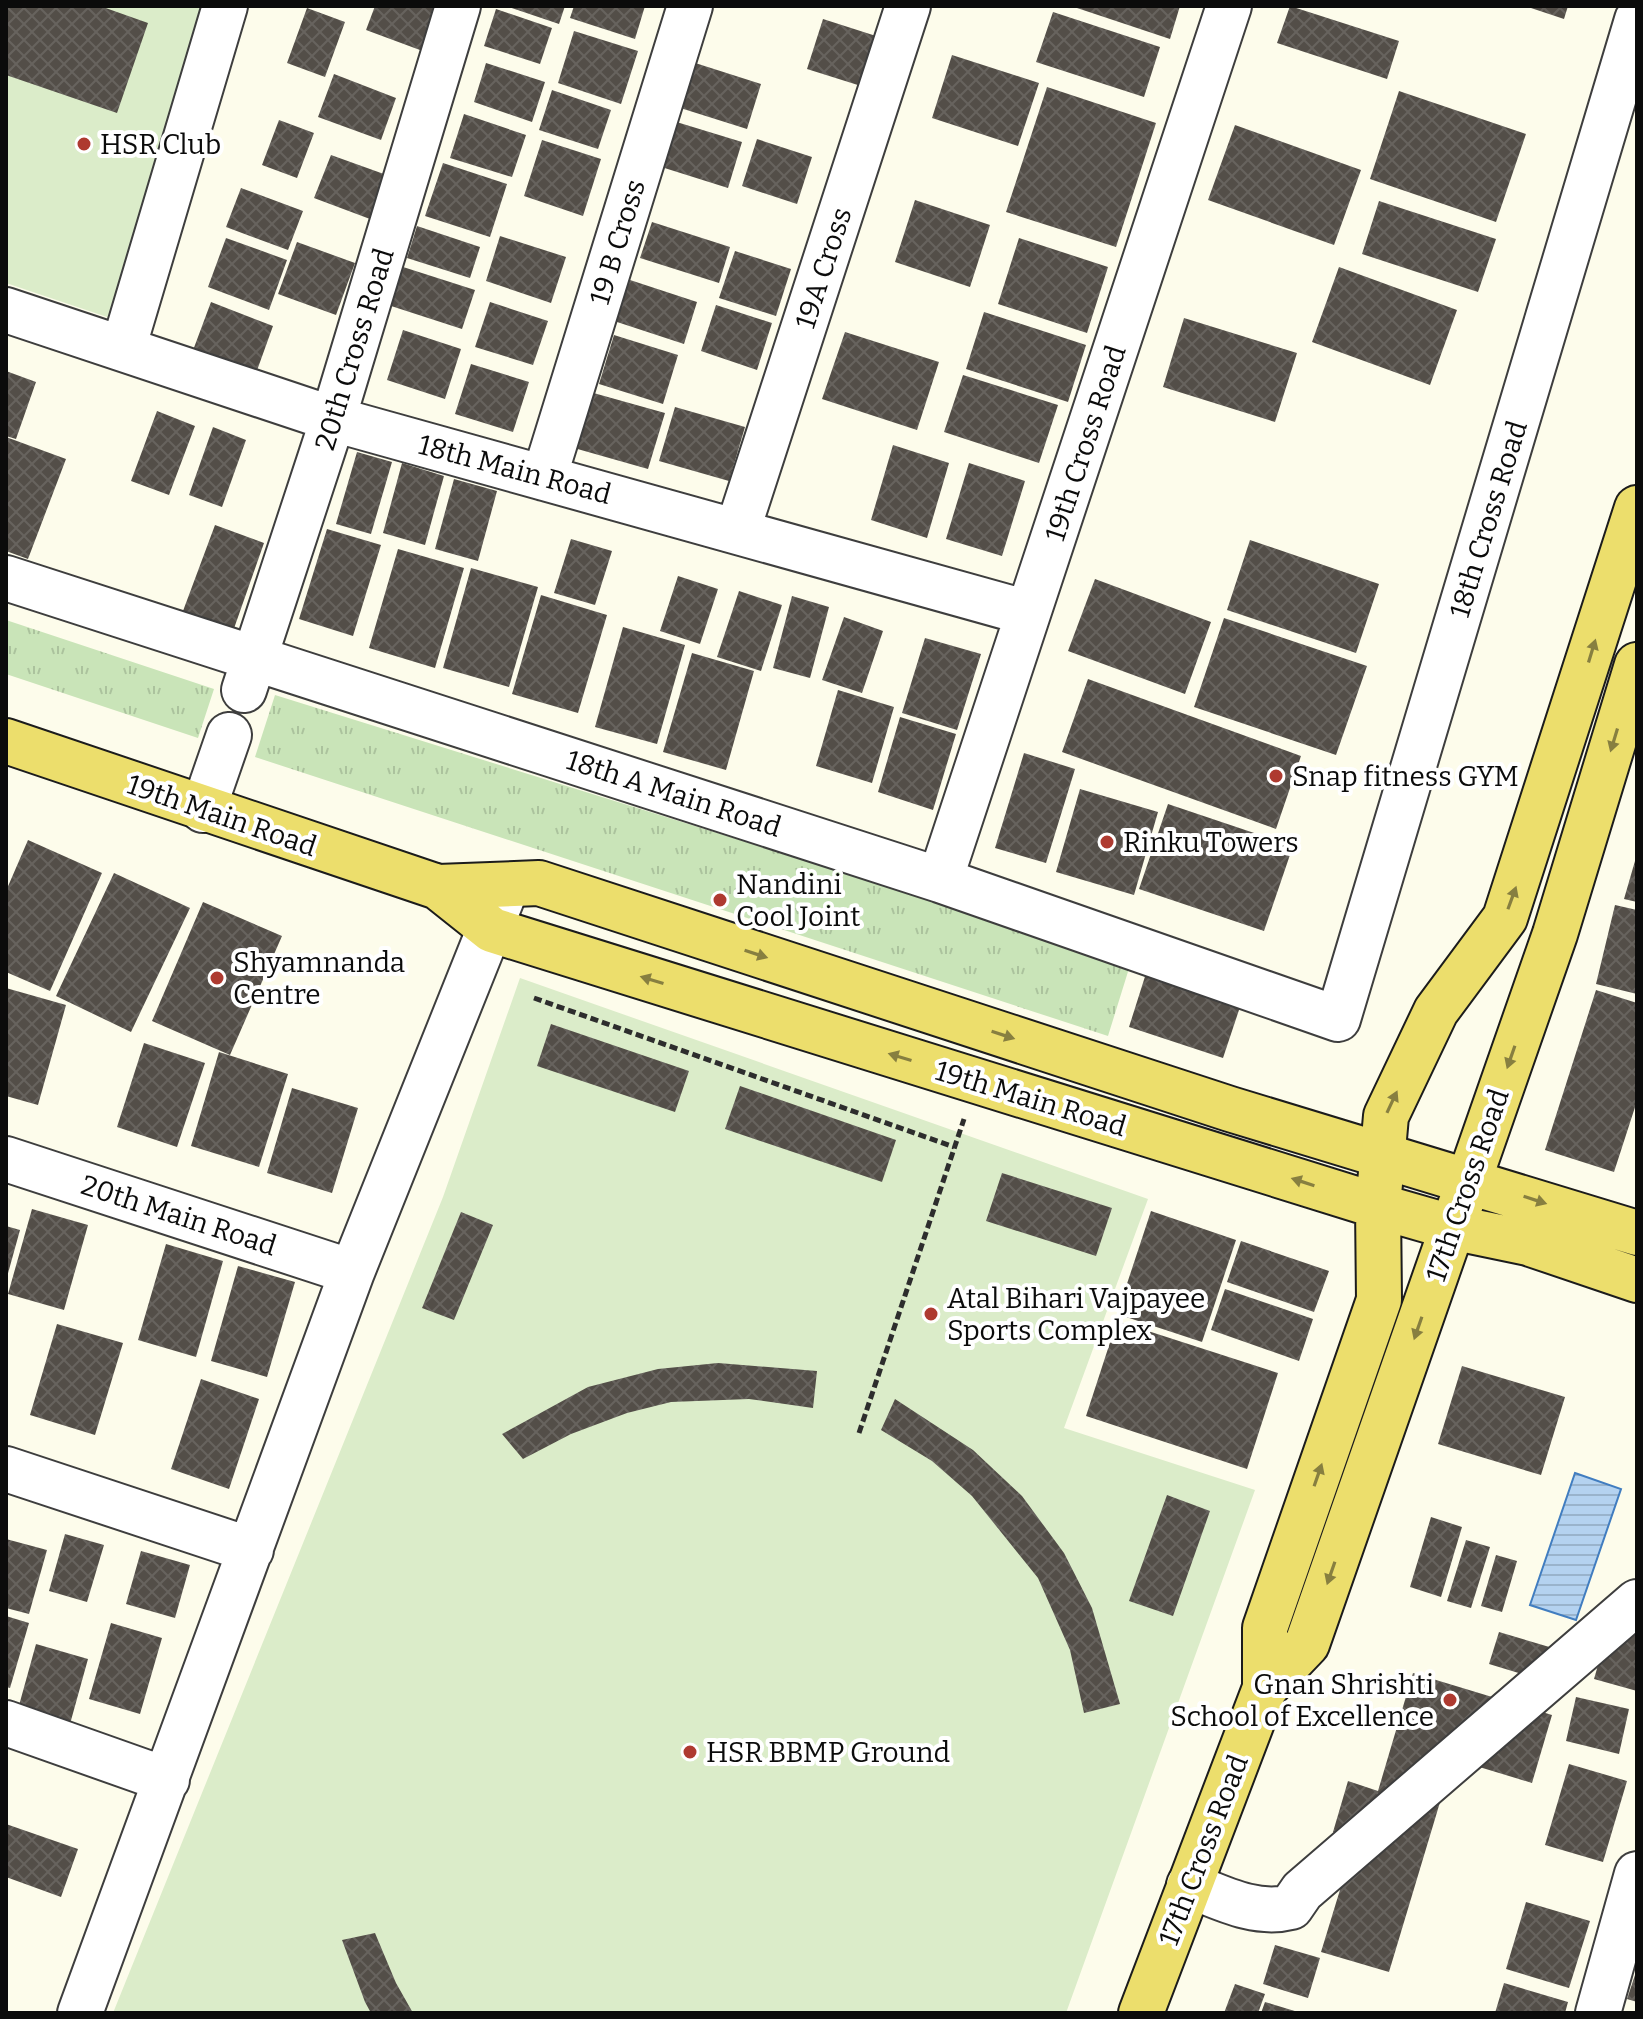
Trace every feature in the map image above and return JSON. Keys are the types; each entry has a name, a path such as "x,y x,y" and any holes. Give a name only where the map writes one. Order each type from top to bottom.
{"main road":[{"path":"1378,1206 1380,1153 1386,1116 1436,1011 1505,918 1532,843 1637,508"},
{"name":"17th Cross Road","path":"1265,1688 1307,1644 1535,983 1555,934 1637,665"},
{"name":"19th Main Road","path":"6,741 438,887 492,930 1378,1206 1451,1227 1528,1243 1637,1280"},
{"name":"19th Main Road","path":"438,887 539,883 1230,1109 1469,1179 1637,1233"},
{"path":"1473,965 1535,983"},
{"name":"17th Cross Road","path":"1141,2013 1265,1688 1265,1628 1379,1300 1378,1206"}],"street":[{"path":"123,349 225,6"},
{"name":"20th Cross Road","path":"251,674 333,419 458,6"},
{"name":"19 B Cross","path":"544,478 690,6"},
{"name":"19A Cross","path":"738,529 908,6"},
{"name":"19th Cross Road","path":"940,880 1229,6"},
{"name":"18th Cross Road","path":"1338,1019 1637,20"},
{"name":"18th Main Road","path":"6,310 333,419 738,529 1028,613"},
{"name":"18th A Main Road","path":"6,578 251,674 940,880 1338,1019"},
{"path":"203,810 229,735"},
{"path":"80,2013 352,1272 508,884"},
{"name":"20th Main Road","path":"6,1159 352,1272"},
{"path":"6,1469 251,1550"},
{"path":"1189,1885 1250,1908 1273,1912 1291,1907 1302,1891 1637,1602"},
{"path":"6,1723 167,1780"},
{"path":"1598,2013 1637,1874"}],"path":[{"path":"534,998 954,1147"},
{"path":"859,1433 977,1080"}],"green space":[{"name":"HSR Club","path":"6,6 202,6 110,318 6,283"},
{"path":"6,620 214,689 198,738 6,674"},
{"path":"275,695 1131,962 1108,1036 255,757"},
{"name":"HSR BBMP Ground","path":"520,978 1148,1199 1064,1428 1255,1490 1066,2013 113,2013 443,1197"}],"water":[{"path":"1575,1473 1621,1489 1576,1620 1530,1605"}],"building":[{"path":"6,6 100,6 148,23 117,113 6,75"},
{"path":"375,6 426,6 443,12 428,53 366,30"},
{"path":"506,6 565,6 559,24"},
{"path":"574,6 645,6 635,39 570,18"},
{"path":"1071,6 1180,6 1170,39"},
{"path":"1290,6 1399,41 1387,79 1277,43"},
{"path":"1525,6 1568,6 1564,19"},
{"path":"307,8 345,22 325,77 287,63"},
{"path":"496,9 552,28 540,64 484,46"},
{"path":"1053,12 1160,47 1144,97 1036,62"},
{"path":"823,19 876,36 861,86 807,69"},
{"path":"574,31 638,51 621,104 558,83"},
{"path":"952,55 1039,83 1018,146 932,118"},
{"path":"689,61 761,84 747,129 674,106"},
{"path":"486,63 545,82 532,122 474,102"},
{"path":"334,74 396,98 381,140 318,117"},
{"path":"1047,87 1156,123 1116,247 1006,212"},
{"path":"552,90 611,110 598,149 539,130"},
{"path":"1399,91 1526,134 1496,222 1370,179"},
{"path":"464,114 526,135 512,177 450,158"},
{"path":"279,120 314,133 297,178 262,165"},
{"path":"670,120 742,142 728,188 655,165"},
{"path":"1235,125 1361,170 1334,245 1208,200"},
{"path":"757,139 812,157 797,204 742,186"},
{"path":"542,140 601,159 583,216 524,196"},
{"path":"331,155 395,178 378,222 314,198"},
{"path":"443,163 507,184 490,237 425,216"},
{"path":"241,188 303,211 288,250 226,227"},
{"path":"915,200 990,225 970,287 895,262"},
{"path":"1379,201 1496,239 1478,292 1362,254"},
{"path":"652,222 730,247 719,283 640,258"},
{"path":"417,226 480,247 470,278 407,258"},
{"path":"500,236 566,257 551,303 486,281"},
{"path":"226,238 287,260 269,310 208,287"},
{"path":"1019,238 1108,267 1087,333 998,304"},
{"path":"297,242 355,263 336,315 278,294"},
{"path":"735,251 791,269 776,316 719,298"},
{"path":"400,266 475,290 462,329 388,305"},
{"path":"1339,267 1457,310 1430,385 1312,342"},
{"path":"627,279 697,302 684,344 614,321"},
{"path":"211,302 273,326 255,376 192,353"},
{"path":"490,302 548,321 533,365 475,347"},
{"path":"716,305 772,323 757,370 701,351"},
{"path":"984,312 1086,345 1068,402 966,369"},
{"path":"1184,318 1297,353 1275,422 1163,387"},
{"path":"403,330 461,349 445,399 387,380"},
{"path":"845,332 939,362 917,430 822,399"},
{"path":"614,335 678,355 663,404 599,384"},
{"path":"471,364 529,382 513,432 455,414"},
{"path":"6,371 36,382 16,439 6,436"},
{"path":"963,375 1058,405 1039,463 944,432"},
{"path":"590,392 665,413 648,469 574,448"},
{"path":"675,407 745,427 729,481 659,461"},
{"path":"157,411 195,426 169,495 131,481"},
{"path":"213,427 246,440 222,507 189,495"},
{"path":"6,437 66,459 28,559 6,551"},
{"path":"893,445 949,463 927,538 871,520"},
{"path":"357,452 392,462 371,534 336,524"},
{"path":"402,463 444,476 425,545 383,533"},
{"path":"969,463 1025,481 1002,556 946,539"},
{"path":"454,479 497,491 478,561 435,549"},
{"path":"215,525 264,543 231,637 180,619"},
{"path":"327,529 381,545 353,636 299,619"},
{"path":"571,539 612,551 595,605 554,593"},
{"path":"1250,540 1379,584 1356,653 1227,610"},
{"path":"398,549 464,568 435,668 369,648"},
{"path":"471,568 538,587 509,687 443,668"},
{"path":"678,576 718,589 700,644 660,631"},
{"path":"1095,579 1211,622 1185,694 1068,651"},
{"path":"739,591 782,605 761,671 717,657"},
{"path":"541,595 607,615 578,713 512,694"},
{"path":"792,596 829,607 810,678 773,668"},
{"path":"844,617 883,631 862,693 822,680"},
{"path":"1224,618 1367,666 1336,755 1194,707"},
{"path":"623,627 685,645 657,744 595,727"},
{"path":"925,638 981,654 957,730 902,713"},
{"path":"692,653 754,671 726,770 663,752"},
{"path":"1088,679 1301,756 1276,829 1062,752"},
{"path":"838,690 894,707 872,783 816,766"},
{"path":"900,717 956,734 933,810 878,792"},
{"path":"1024,753 1075,769 1046,863 995,848"},
{"name":"Rinku Towers","path":"1080,789 1158,812 1134,895 1056,872"},
{"path":"1168,804 1293,846 1264,931 1139,889"},
{"path":"28,840 102,873 50,991 6,972 6,891"},
{"path":"1637,854 1637,902 1624,899"},
{"path":"114,873 190,908 131,1032 56,996"},
{"name":"Shyamnanda Centre","path":"203,902 282,936 230,1055 152,1021"},
{"path":"1615,905 1637,910 1637,994 1596,984"},
{"path":"1148,967 1243,998 1223,1058 1129,1027"},
{"path":"6,988 66,1005 38,1105 6,1096"},
{"path":"1596,990 1637,1003 1637,1101 1614,1172 1545,1150"},
{"path":"551,1024 689,1071 675,1112 537,1066"},
{"path":"144,1043 205,1063 177,1147 117,1127"},
{"path":"219,1052 288,1074 259,1167 191,1146"},
{"path":"740,1086 896,1140 882,1182 725,1129"},
{"path":"292,1088 358,1108 332,1193 267,1173"},
{"path":"1002,1173 1112,1208 1096,1256 986,1221"},
{"path":"32,1209 88,1225 64,1310 8,1294"},
{"path":"1151,1211 1236,1240 1202,1342 1117,1314"},
{"path":"461,1212 493,1225 454,1320 422,1308"},
{"path":"6,1226 20,1230 7,1277 6,1277"},
{"path":"1241,1241 1329,1271 1314,1312 1227,1282"},
{"path":"166,1244 223,1261 196,1357 138,1340"},
{"path":"238,1266 295,1282 267,1377 211,1361"},
{"path":"1225,1289 1313,1319 1299,1361 1211,1330"},
{"path":"1117,1321 1278,1373 1247,1469 1086,1416"},
{"path":"57,1324 123,1343 95,1435 30,1415"},
{"path":"718,1363 817,1371 813,1408 749,1399 671,1402 627,1413 571,1434 523,1459 502,1434 588,1387 658,1369"},
{"path":"1462,1366 1565,1397 1541,1475 1438,1444"},
{"path":"201,1379 259,1399 229,1489 171,1469"},
{"path":"895,1399 973,1450 1022,1496 1064,1553 1092,1608 1120,1704 1084,1713 1070,1650 1038,1578 972,1496 932,1461 881,1430"},
{"path":"1167,1495 1210,1511 1173,1616 1129,1601"},
{"path":"1431,1517 1462,1527 1441,1597 1410,1587"},
{"path":"65,1534 104,1545 87,1602 49,1591"},
{"path":"6,1539 47,1550 29,1614 6,1608"},
{"path":"1466,1540 1490,1547 1471,1608 1447,1601"},
{"path":"141,1551 190,1565 175,1618 126,1604"},
{"path":"1496,1555 1517,1561 1502,1612 1481,1606"},
{"path":"1620,1589 1637,1594 1637,1691 1594,1679"},
{"path":"6,1616 29,1623 10,1688 6,1687"},
{"path":"111,1623 162,1638 140,1714 89,1699"},
{"path":"1499,1632 1573,1654 1564,1687 1489,1664"},
{"path":"36,1644 88,1659 70,1724 18,1709"},
{"path":"1413,1673 1552,1715 1532,1783 1453,1759 1389,1972 1321,1952 1354,1844 1333,1832 1348,1781 1378,1791"},
{"path":"1576,1697 1629,1709 1619,1754 1566,1741"},
{"path":"1569,1764 1627,1781 1603,1862 1545,1845"},
{"path":"6,1824 78,1849 61,1897 6,1877"},
{"path":"1526,1902 1590,1921 1569,1988 1506,1969"},
{"path":"375,1933 396,1983 413,2013 371,2013 365,2002 342,1940"},
{"path":"1275,1945 1320,1958 1308,1998 1263,1984"},
{"path":"1637,1969 1637,2002 1627,1999"},
{"path":"1504,1983 1568,2002 1565,2013 1495,2013"},
{"path":"1235,1984 1265,1994 1258,2013 1224,2013"},
{"path":"1265,2002 1298,2012 1298,2013 1261,2013"}],"place":[{"name":"HSR Club","path":"84,144"},
{"name":"Snap fitness GYM","path":"1276,776"},
{"name":"Rinku Towers","path":"1107,842"},
{"name":"Nandini Cool Joint","path":"720,900"},
{"name":"Shyamnanda Centre","path":"217,978"},
{"name":"Atal Bihari Vajpayee Sports Complex","path":"931,1314"},
{"name":"Gnan Shrishti School of Excellence","path":"1450,1700"},
{"name":"HSR BBMP Ground","path":"690,1752"}]}
